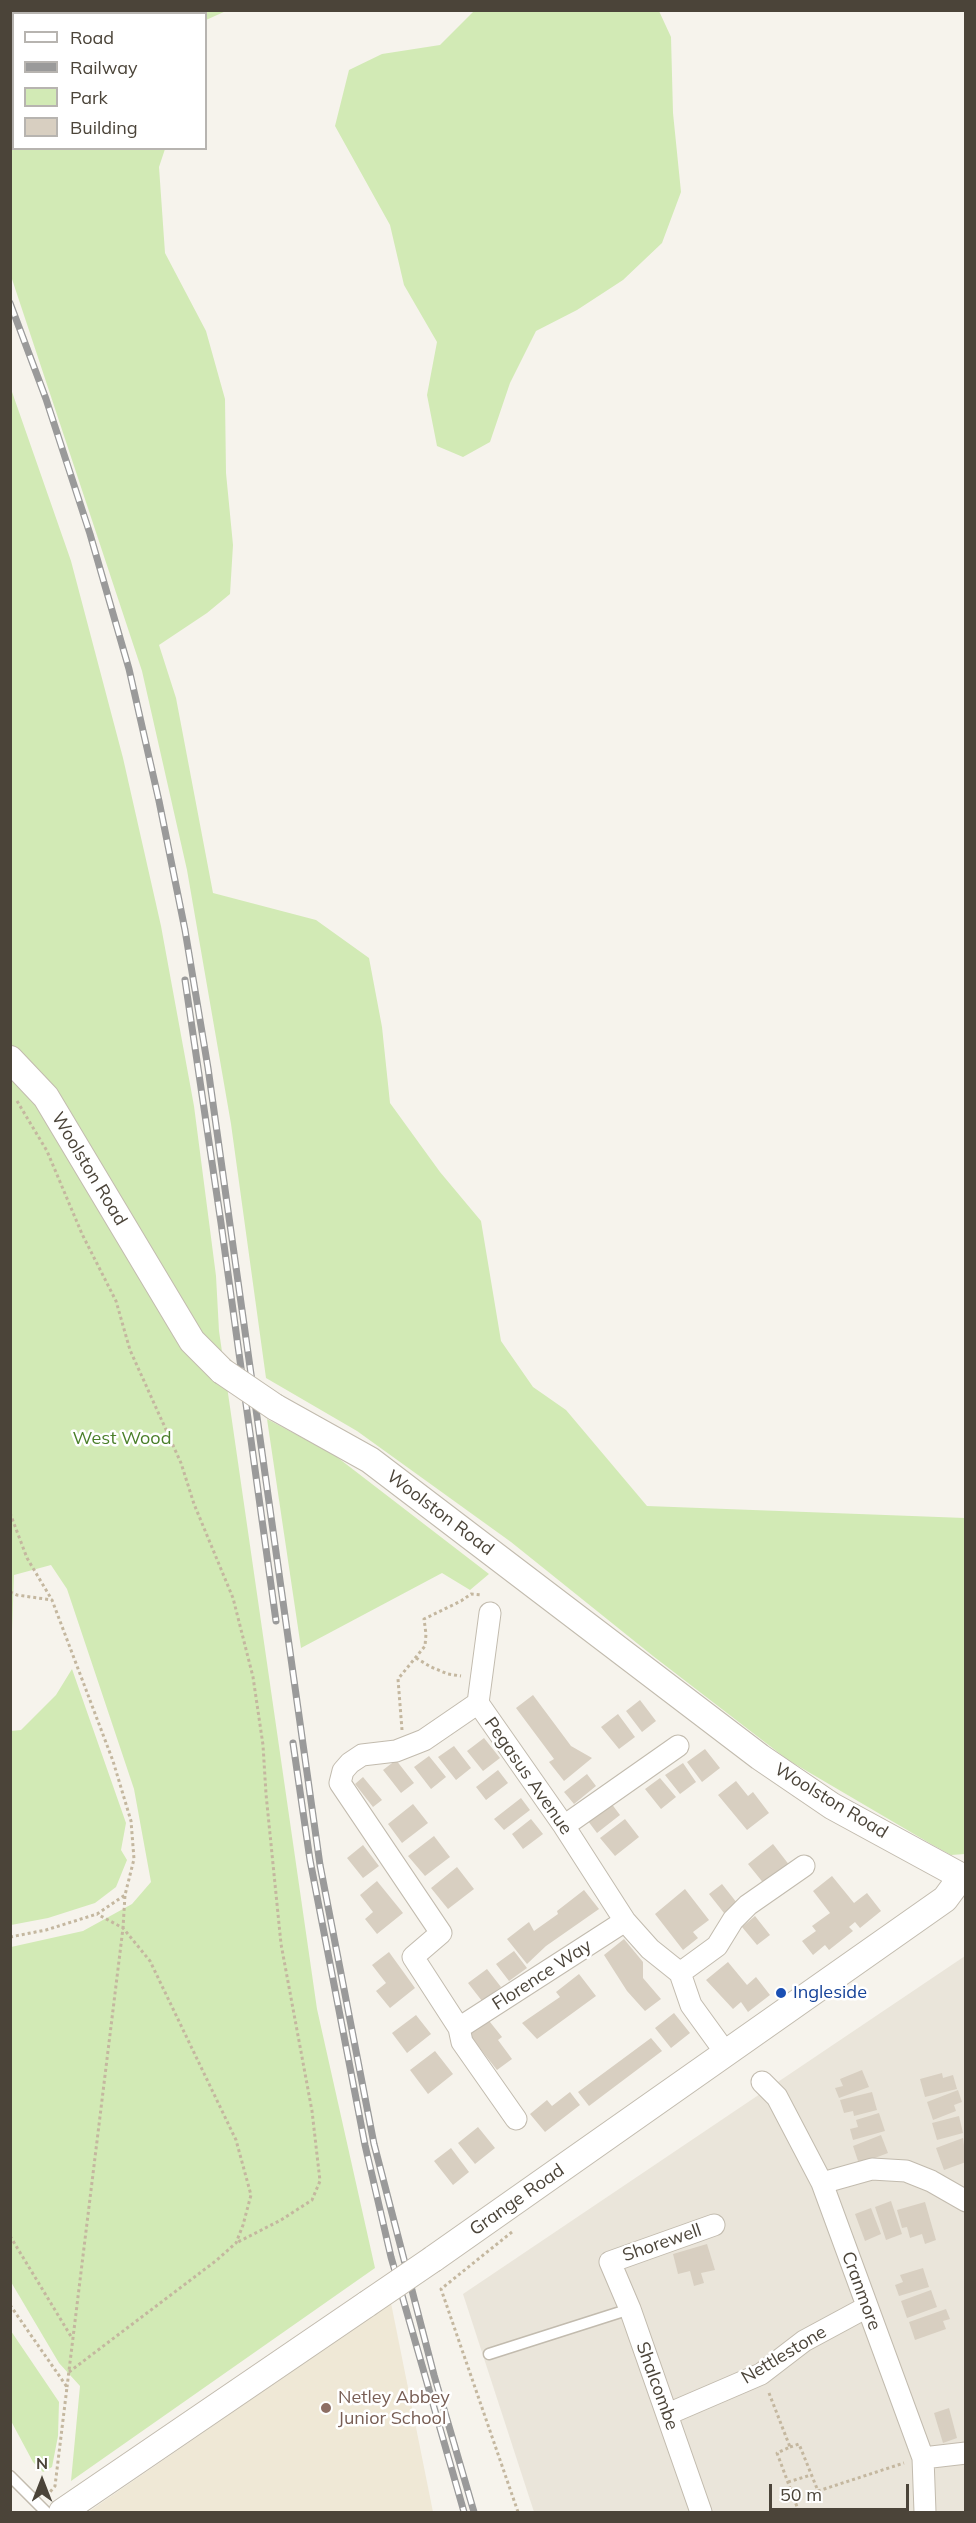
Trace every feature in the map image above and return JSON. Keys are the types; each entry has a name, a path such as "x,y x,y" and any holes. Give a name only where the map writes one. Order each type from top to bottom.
{"street":[{"name":"Woolston Road","path":"12,1060 46,1097 192,1341 222,1371 275,1407 370,1460 760,1757 832,1806 964,1878"},
{"path":"478,1703 490,1613"},
{"name":"Pegasus Avenue","path":"516,2119 462,2042 459,2028 413,1957 441,1933 340,1784 343,1771 350,1763 362,1755 396,1751 424,1740 478,1703 564,1826 625,1921 650,1949 680,1973"},
{"path":"564,1826 678,1746"},
{"path":"725,2052 691,2005 680,1973 717,1946 733,1920 748,1905 804,1866"},
{"name":"Grange Road","path":"49,2510 433,2259 945,1899 964,1878"},
{"name":"Florence Way","path":"459,2028 625,1921"},
{"name":"Cranmore","path":"762,2082 777,2097 822,2183 923,2457 925,2512"},
{"path":"822,2183 872,2169 906,2171 931,2181 966,2201"},
{"name":"Shorewell","path":"610,2262 714,2225"},
{"name":"Shalcombe","path":"610,2262 630,2309 701,2512"},
{"name":"Nettlestone","path":"668,2414 761,2374 804,2341 867,2307"},
{"path":"923,2457 966,2452"}],"lane":[{"path":"489,2354 630,2309"},
{"path":"10,2476 49,2510"}],"path":[{"path":"10,1093 23,1109 47,1151 82,1234 116,1301 130,1350 181,1463 194,1504 233,1598 253,1677 263,1745 281,1944 306,2080 320,2181 312,2200 281,2220 236,2243 217,2260 69,2372"},
{"path":"10,1513 27,1558 52,1600 113,1761 131,1821 134,1859 124,1895 123,1928 68,2387 55,2486 49,2510"},
{"path":"10,1592 52,1600"},
{"path":"409,1746 402,1729 398,1679 425,1646 424,1619 471,1594 482,1595 490,1613"},
{"path":"416,1658 448,1674 481,1680"},
{"path":"10,1936 46,1930 97,1914 124,1895"},
{"path":"97,1914 123,1928 150,1961 236,2140 251,2195 236,2243"},
{"path":"516,2229 441,2289 518,2512"},
{"path":"10,2236 73,2340"},
{"path":"10,2305 68,2387"},
{"path":"761,2374 790,2447"},
{"path":"799,2512 777,2453 790,2447 799,2444 818,2491 923,2457"},
{"path":"788,2482 811,2475"}],"shaded area":[{"path":"965,1956 965,2512 534,2512 463,2294"},
{"name":"Netley Abbey Junior School","path":"391,2303 433,2512 88,2512"}],"green space":[{"path":"475,10 659,11 671,37 673,113 681,192 662,243 623,280 577,310 536,331 510,383 490,442 463,457 437,446 427,395 437,342 404,285 390,225 335,126 349,70 382,54 440,45"},
{"path":"10,11 226,11 207,20 207,12 12,12 12,150 165,150 159,167 165,253 206,331 225,399 226,473 233,545 230,594 207,613 159,645 176,698 213,893 316,920 369,958 382,1027 390,1103 440,1172 481,1221 501,1341 533,1387 566,1410 647,1506 965,1518 965,1854 951,1855 788,1760 511,1542 357,1431 266,1378 231,1124 187,870 142,671 11,276"},
{"name":"West Wood","path":"11,389 71,561 123,758 161,926 194,1106 216,1276 219,1331 317,2009 375,2268 71,2481 80,2386 59,2363 11,2282 11,1947 83,1931 132,1904 151,1882 134,1789 67,1589 51,1565 14,1575 11,1660"},
{"path":"267,1419 333,1454 489,1574 470,1590 442,1573 301,1648"},
{"path":"72,1669 126,1823 121,1850 127,1860 116,1887 95,1903 48,1918 11,1925 11,1731 21,1730 56,1695"},
{"path":"11,2331 59,2402 58,2436 52,2467 43,2472 33,2462 11,2421"}],"building":[{"path":"533,1695 571,1746 592,1758 564,1781 549,1762 554,1759 516,1708"},
{"path":"640,1700 656,1721 642,1732 626,1711"},
{"path":"618,1714 635,1737 619,1749 601,1727"},
{"path":"484,1738 500,1758 483,1771 467,1751"},
{"path":"454,1746 471,1768 456,1780 438,1757"},
{"path":"705,1749 720,1768 702,1782 687,1762"},
{"path":"429,1756 446,1777 431,1789 414,1767"},
{"path":"396,1760 414,1783 401,1793 383,1770"},
{"path":"683,1763 696,1782 680,1794 665,1775"},
{"path":"498,1770 508,1783 486,1800 476,1787"},
{"path":"587,1774 596,1786 574,1804 564,1792"},
{"path":"363,1777 382,1800 373,1807 355,1784"},
{"path":"660,1778 676,1797 661,1809 645,1789"},
{"path":"736,1781 748,1796 753,1792 769,1813 747,1830 718,1795"},
{"path":"521,1798 530,1810 504,1830 494,1819"},
{"path":"611,1803 620,1815 597,1833 588,1821"},
{"path":"413,1804 428,1823 402,1843 388,1824"},
{"path":"531,1819 543,1834 523,1849 512,1834"},
{"path":"625,1819 639,1837 615,1856 600,1838"},
{"path":"434,1836 450,1857 425,1876 408,1856"},
{"path":"773,1844 790,1866 765,1885 748,1864"},
{"path":"363,1845 379,1866 363,1878 347,1858"},
{"path":"457,1867 474,1889 448,1909 431,1888"},
{"path":"832,1876 854,1903 867,1893 881,1911 860,1928 855,1922 849,1927 853,1931 829,1950 825,1945 813,1955 802,1941 816,1931 812,1926 830,1913 813,1891"},
{"path":"377,1881 403,1913 377,1934 365,1919 373,1912 360,1895"},
{"path":"722,1884 737,1903 724,1913 709,1894"},
{"path":"685,1889 709,1920 693,1932 698,1938 683,1950 655,1914"},
{"path":"584,1890 599,1909 546,1946 527,1964 507,1939 529,1922 534,1931 558,1914 557,1911"},
{"path":"755,1916 770,1935 757,1945 742,1927"},
{"path":"624,1939 643,1962 643,1978 661,1999 645,2011 627,1991 604,1955"},
{"path":"514,1951 527,1968 509,1981 496,1964"},
{"path":"389,1952 415,1988 390,2008 376,1991 386,1983 372,1965"},
{"path":"728,1962 747,1985 756,1977 770,1995 748,2012 741,2002 733,2009 706,1980"},
{"path":"487,1969 501,1987 482,2001 468,1983"},
{"path":"579,1974 596,1996 537,2039 522,2023 560,1997 556,1992"},
{"path":"674,2013 690,2033 671,2048 655,2028"},
{"path":"416,2015 431,2034 407,2053 392,2033"},
{"path":"486,2017 502,2037 498,2040 512,2059 497,2070 467,2032"},
{"path":"651,2038 662,2051 589,2106 578,2092"},
{"path":"435,2051 453,2074 428,2094 410,2070"},
{"path":"862,2070 869,2087 839,2098 835,2088 843,2086 840,2079"},
{"path":"942,2073 943,2078 953,2075 957,2089 925,2097 920,2079"},
{"path":"958,2090 962,2102 954,2105 956,2111 933,2120 927,2102"},
{"path":"570,2092 580,2105 545,2132 530,2114 547,2100 552,2106"},
{"path":"872,2092 877,2110 854,2116 853,2111 844,2113 840,2100"},
{"path":"879,2113 885,2131 853,2140 850,2129 858,2127 856,2120"},
{"path":"959,2116 963,2133 937,2140 932,2123"},
{"path":"478,2127 495,2148 475,2164 458,2143"},
{"path":"881,2135 888,2153 859,2164 853,2146"},
{"path":"963,2138 966,2162 944,2170 936,2148"},
{"path":"451,2148 469,2172 453,2185 434,2161"},
{"path":"891,2201 902,2234 886,2240 875,2207"},
{"path":"925,2202 936,2240 925,2244 922,2234 910,2238 907,2227 902,2228 897,2210"},
{"path":"871,2208 881,2234 865,2241 855,2214"},
{"path":"707,2244 715,2270 701,2273 704,2283 694,2286 690,2271 678,2274 673,2254"},
{"path":"923,2268 929,2287 899,2296 895,2285 903,2282 900,2275"},
{"path":"931,2290 937,2307 907,2318 901,2301"},
{"path":"946,2309 950,2319 943,2321 946,2329 915,2340 909,2322"},
{"path":"949,2408 957,2438 943,2443 934,2413"}],"railway":[{"path":"10,303 46,399 90,534 129,669 159,801 185,930 208,1068 320,1865 374,2144 434,2375 474,2512"},
{"path":"185,980 276,1621"},
{"path":"293,1743 310,1860 365,2145 391,2257 464,2512"}],"place":[{"name":"Ingleside","path":"781,1993"},
{"name":"Netley Abbey Junior School","path":"326,2408"}]}
